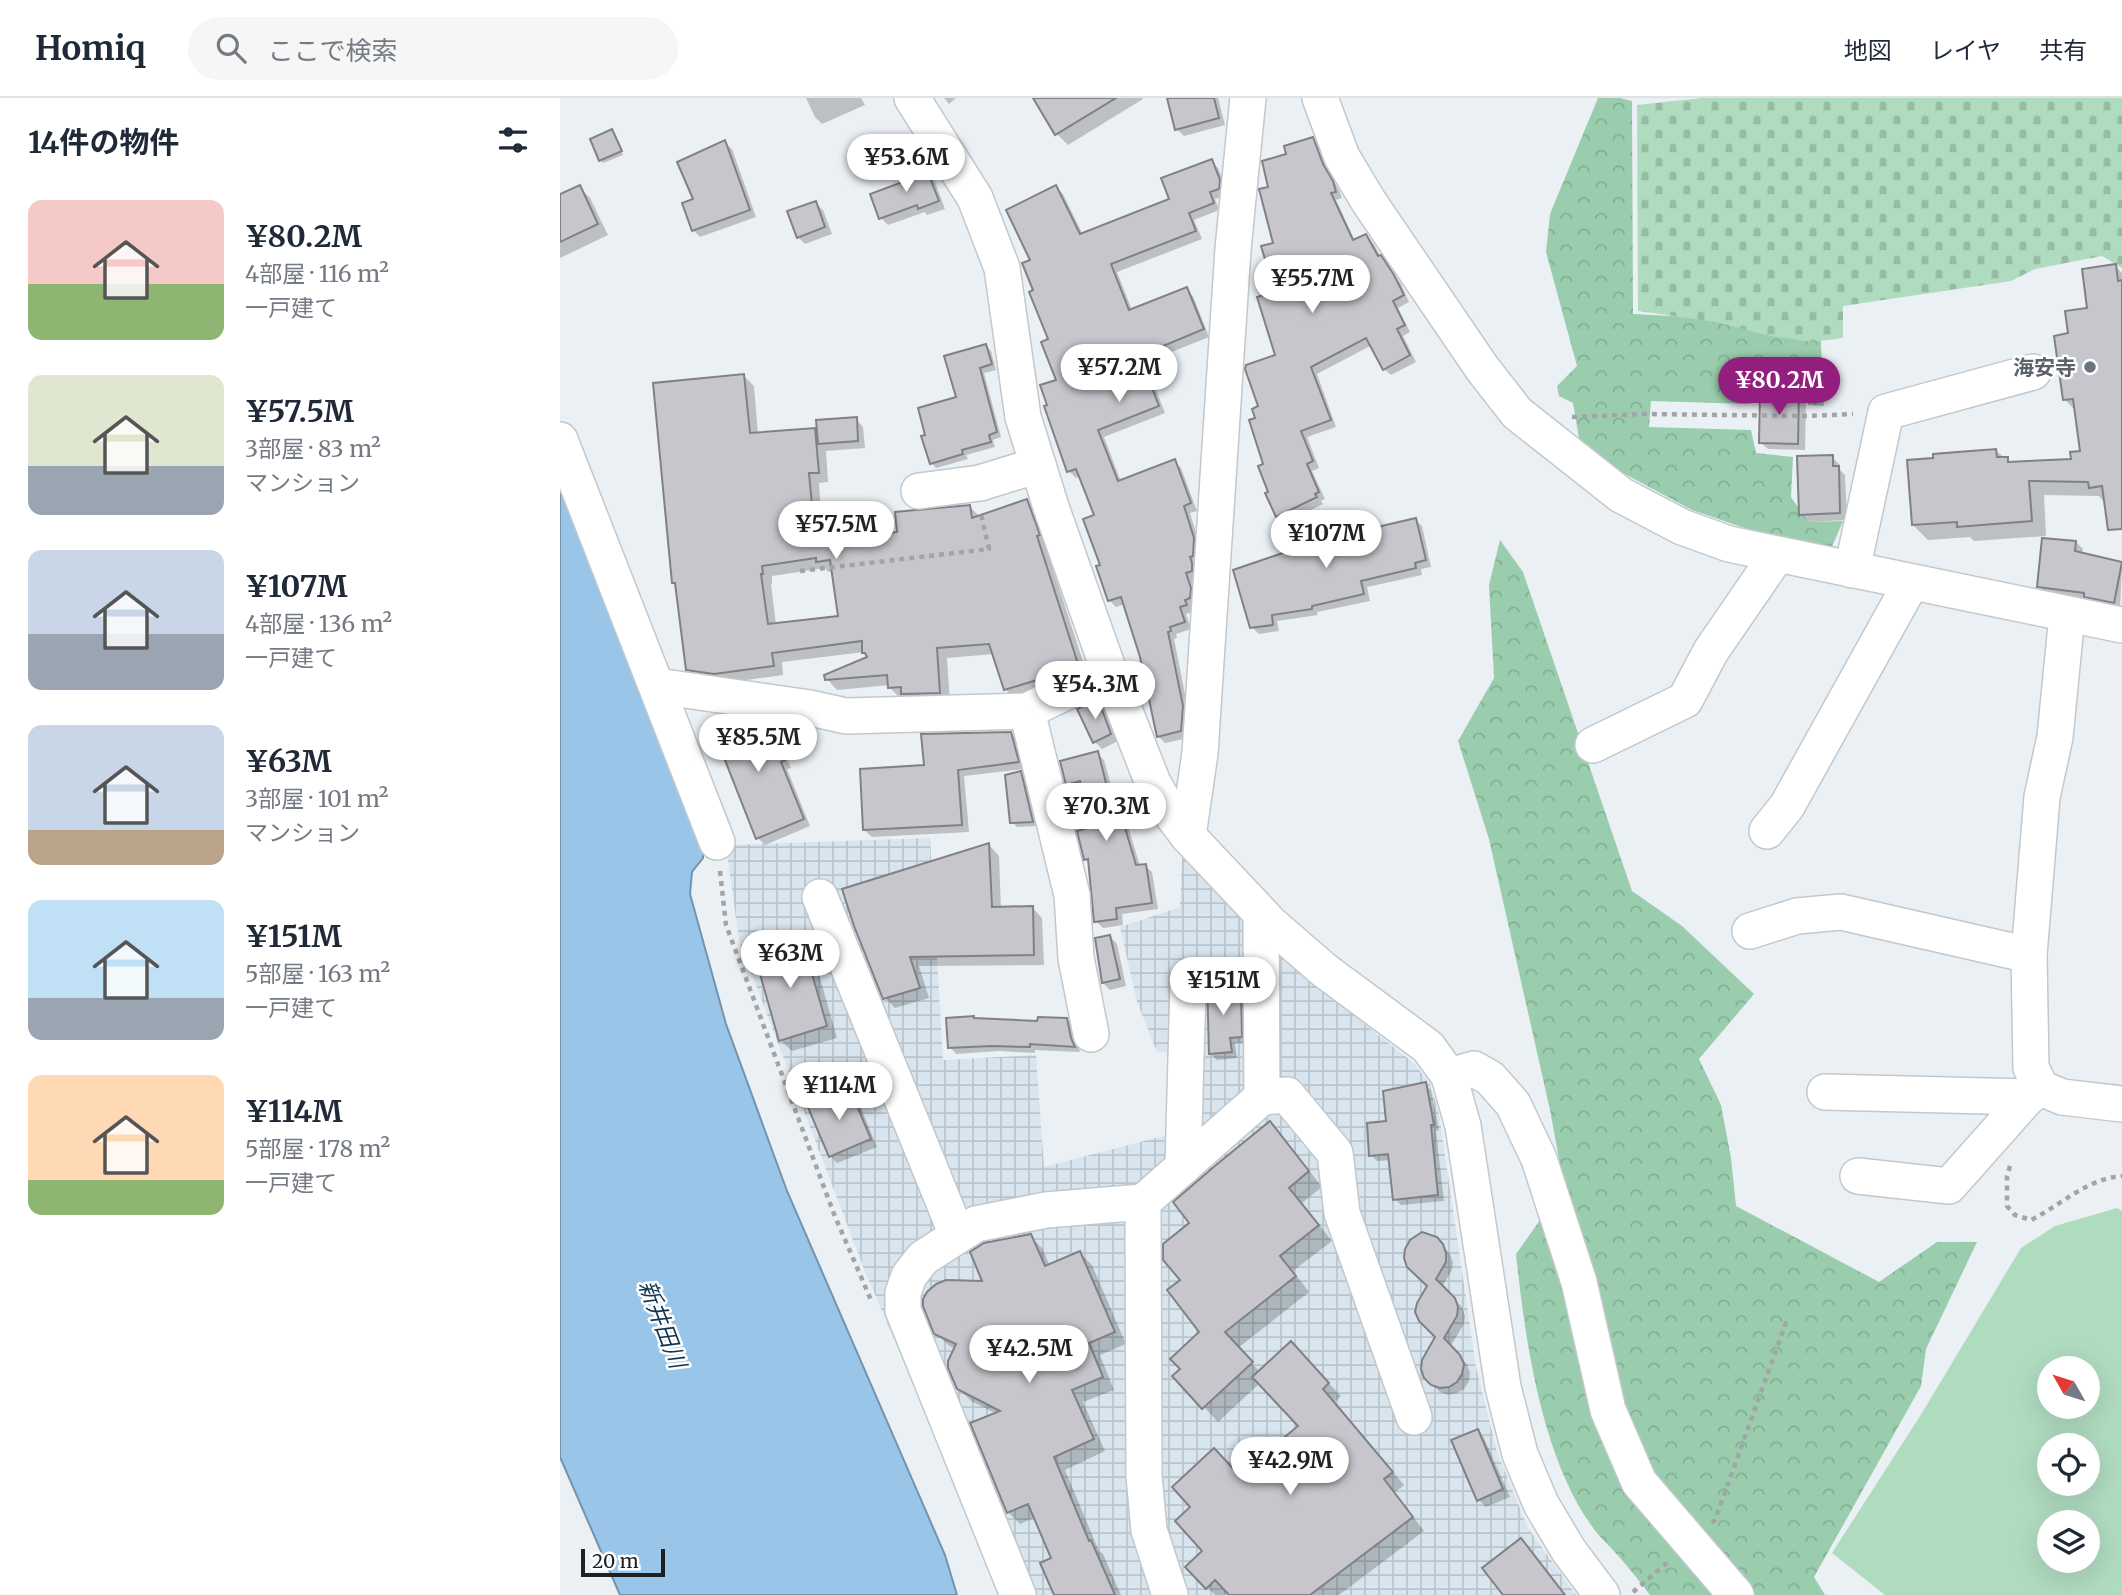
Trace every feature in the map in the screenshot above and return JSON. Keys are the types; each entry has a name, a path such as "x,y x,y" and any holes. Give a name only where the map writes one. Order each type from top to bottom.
{"street":[{"path":"912,98 975,198 1002,268 1023,416 1109,671 1153,783 1188,836 1261,915 1324,970 1429,1047 1449,1076 1463,1126 1503,1387 1520,1454 1541,1504 1569,1551 1602,1595"},
{"path":"1188,836 1200,753 1233,249 1248,98"},
{"path":"1320,98 1342,156 1369,202 1482,368 1517,413 1622,495 1682,527 1729,544 2122,625"},
{"path":"1852,570 1886,412 2033,372"},
{"path":"560,440 717,842"},
{"path":"919,491 973,484 1038,465"},
{"path":"1593,745 1685,700 1711,651 1777,555"},
{"path":"1767,831 1787,806 1912,583"},
{"path":"1858,1176 1949,1186 2028,1098 2031,1068 2029,955 2042,797 2056,737 2067,615"},
{"path":"657,686 810,708 846,716 1027,710 1109,671"},
{"path":"1027,710 1072,895 1076,958 1091,1034"},
{"path":"820,897 957,1235"},
{"path":"1750,931 1797,916 1841,912 2029,955"},
{"path":"1261,915 1262,1097"},
{"path":"1183,1167 1188,985"},
{"path":"1449,1076 1474,1069 1490,1078 1513,1104 1539,1159 1579,1282 1608,1410 1639,1482 1736,1595"},
{"path":"1825,1092 2062,1097 2122,1104"},
{"path":"1018,1595 904,1310 903,1293 909,1276 923,1258 976,1224 1046,1210 1143,1202 1262,1097 1287,1094 1335,1153 1342,1213 1414,1417"},
{"path":"1143,1202 1144,1476 1149,1530 1170,1595"}],"path":[{"path":"1544,435 1557,418 1644,414 1807,416 1886,412"},
{"path":"800,572 989,550 973,484"},
{"path":"717,842 726,925 834,1214 872,1303"},
{"path":"2028,1098 2007,1176 2007,1206 2015,1214 2031,1220 2093,1183 2122,1176"},
{"path":"1629,1595 1715,1520 1787,1320"}],"shaded area":[{"path":"930,838 943,1060 1036,1055 1044,1167 1171,1134 1174,1052 1157,1052 1137,1002 1120,927 1180,907 1182,857 1280,957 1415,1064 1431,1086 1439,1114 1476,1367 1497,1452 1528,1528 1576,1595 1004,1595 866,1274 739,941 726,845"}],"green space":[{"path":"1598,98 1632,101 1633,314 1820,324 1824,406 1808,405 1806,385 1754,384 1751,404 1651,401 1649,427 1751,430 1756,453 1793,457 1791,497 1808,522 1843,521 1831,549 1762,534 1692,510 1623,473 1579,438 1573,403 1559,396 1557,386 1577,366 1546,252 1550,214"},
{"path":"1702,98 2122,98 2122,268 2102,256 2035,269 2011,281 1843,306 1843,338 1811,342 1766,335 1716,322 1638,311 1637,105"},
{"path":"1500,540 1523,572 1632,891 1682,926 1754,994 1699,1059 1721,1105 1731,1158 1736,1206 1879,1282 1937,1242 1977,1242 1926,1349 1921,1386 1814,1577 1825,1595 1650,1595 1591,1525 1559,1465 1548,1430 1538,1395 1524,1322 1516,1254 1564,1186 1550,1110 1489,839 1458,741 1494,678 1489,585"},
{"path":"2117,1208 2122,1211 2122,1595 1885,1595 1832,1553 1922,1413 2021,1248 2055,1226"}],"water":[{"name":"新井田川","path":"560,480 703,846 703,858 692,872 690,894 726,1024 787,1191 945,1555 957,1595 620,1595 560,1457"}],"building":[{"path":"1033,98 1116,98 1055,135"},
{"path":"1167,98 1214,98 1219,118 1175,130"},
{"path":"612,129 622,151 599,161 590,139"},
{"path":"1313,137 1333,181 1336,192 1331,193 1353,240 1366,234 1404,295 1393,301 1405,325 1397,329 1410,355 1383,370 1366,338 1311,367 1331,420 1301,431 1313,461 1307,464 1319,492 1315,494 1317,497 1276,517 1265,493 1268,492 1258,466 1263,464 1249,420 1255,418 1252,409 1258,406 1245,369 1246,365 1275,355 1257,297 1275,292 1261,246 1273,243 1259,189 1268,187 1262,161 1286,154 1284,146"},
{"path":"725,140 750,210 692,231 682,203 693,199 677,162"},
{"path":"1212,159 1220,180 1219,189 1210,192 1214,203 1189,213 1196,231 1111,264 1129,310 1187,287 1204,329 1163,346 1166,353 1142,362 1159,406 1098,430 1118,481 1175,459 1191,503 1184,506 1194,538 1193,556 1190,557 1192,571 1186,573 1191,588 1190,598 1185,600 1187,605 1180,607 1185,622 1170,627 1171,631 1168,632 1183,706 1181,731 1157,737 1140,657 1121,597 1108,601 1096,566 1100,565 1083,519 1094,515 1076,469 1067,472 1044,406 1047,405 1040,385 1056,380 1041,342 1048,339 1029,292 1033,290 1022,263 1030,260 1006,210 1056,185 1080,234 1169,199 1161,178"},
{"path":"925,165 939,201 918,209 917,205 879,219 870,194 908,180 905,172"},
{"path":"580,185 598,224 560,242 560,194"},
{"path":"816,201 825,227 797,238 787,211"},
{"name":"海安寺","path":"2116,264 2118,281 2122,280 2122,529 2108,530 2102,486 2089,488 2088,482 2029,481 2032,521 1957,527 1957,522 1912,525 1907,460 1933,458 1933,454 1996,449 1997,457 2008,457 2008,462 2071,459 2070,452 2080,451 2073,399 2063,400 2054,336 2068,333 2065,311 2087,308 2082,269"},
{"path":"986,344 992,364 980,368 997,432 989,435 991,442 962,450 963,454 930,464 921,436 925,435 918,408 956,397 944,356"},
{"path":"744,374 750,433 815,428 819,473 809,473 814,527 839,523 840,528 850,527 852,539 897,532 895,512 970,505 972,518 1027,499 1078,664 1060,673 1004,690 989,644 937,648 940,693 901,694 901,687 888,688 887,675 825,680 824,675 867,657 862,653 862,641 772,653 774,666 714,674 686,670 675,583 672,583 653,383","holes":["816,558 816,562 830,560 838,616 768,624 762,566"]},
{"path":"1760,391 1799,392 1798,444 1759,443"},
{"path":"857,417 858,441 818,444 816,420"},
{"path":"1833,455 1833,466 1839,466 1840,513 1799,515 1797,456"},
{"path":"1416,518 1426,560 1415,563 1416,568 1361,581 1364,594 1312,606 1312,609 1272,615 1273,625 1250,628 1233,570 1347,531 1347,534"},
{"path":"2042,538 2076,541 2075,551 2122,562 2114,603 2084,597 2084,593 2037,587"},
{"path":"1098,699 1111,734 1093,743 1077,709"},
{"path":"725,716 765,722 769,725 785,760 781,762 804,819 756,839 710,722"},
{"path":"1011,732 1019,762 958,770 962,825 863,830 860,769 924,765 921,734"},
{"path":"1098,751 1109,795 1115,794 1136,865 1146,864 1152,903 1116,908 1117,919 1094,922 1088,859 1084,860 1077,831 1091,827 1080,781 1066,785 1060,761"},
{"path":"1021,771 1033,822 1010,823 1005,775"},
{"path":"989,843 992,907 1033,906 1034,955 910,957 920,988 883,999 842,889"},
{"path":"1110,935 1120,979 1102,983 1095,938"},
{"path":"802,939 827,1026 779,1041 754,953"},
{"path":"1224,978 1225,994 1241,994 1242,1037 1230,1038 1232,1052 1209,1054 1207,979"},
{"path":"974,1016 1037,1021 1038,1017 1067,1018 1075,1047 1030,1044 1030,1047 948,1048 946,1018"},
{"path":"1426,1082 1434,1125 1431,1125 1438,1195 1393,1200 1388,1154 1369,1156 1367,1123 1386,1121 1383,1091"},
{"path":"849,1087 871,1139 829,1157 807,1105"},
{"path":"1270,1121 1309,1171 1289,1188 1319,1225 1280,1256 1296,1276 1225,1332 1253,1362 1202,1409 1172,1376 1180,1369 1170,1359 1199,1332 1167,1290 1180,1280 1163,1260 1163,1244 1189,1223 1173,1202"},
{"path":"1422,1232 1437,1237 1443,1244 1446,1262 1436,1279 1455,1298 1458,1307 1457,1316 1444,1338 1460,1355 1464,1364 1457,1382 1449,1387 1431,1385 1424,1378 1421,1369 1422,1360 1435,1337 1419,1321 1415,1312 1427,1286 1407,1267 1404,1258 1410,1240"},
{"path":"1031,1234 1045,1266 1080,1251 1115,1332 1089,1343 1103,1377 1072,1390 1094,1439 1054,1457 1115,1595 1054,1595 1040,1563 1051,1558 1028,1504 1007,1513 970,1423 1000,1411 957,1389 948,1368 948,1361 956,1344 934,1334 923,1306 927,1292 936,1284 946,1280 982,1281 970,1252 984,1243"},
{"path":"1291,1341 1329,1383 1323,1389 1393,1472 1384,1479 1413,1517 1310,1595 1229,1595 1215,1580 1206,1589 1185,1567 1202,1551 1175,1521 1190,1507 1172,1487 1214,1448 1239,1475 1298,1426 1252,1377"},
{"path":"1478,1429 1503,1489 1477,1501 1451,1440"},
{"path":"1521,1538 1565,1595 1503,1595 1482,1568"}],"place":[{"name":"海安寺","path":"2090,367"}]}
